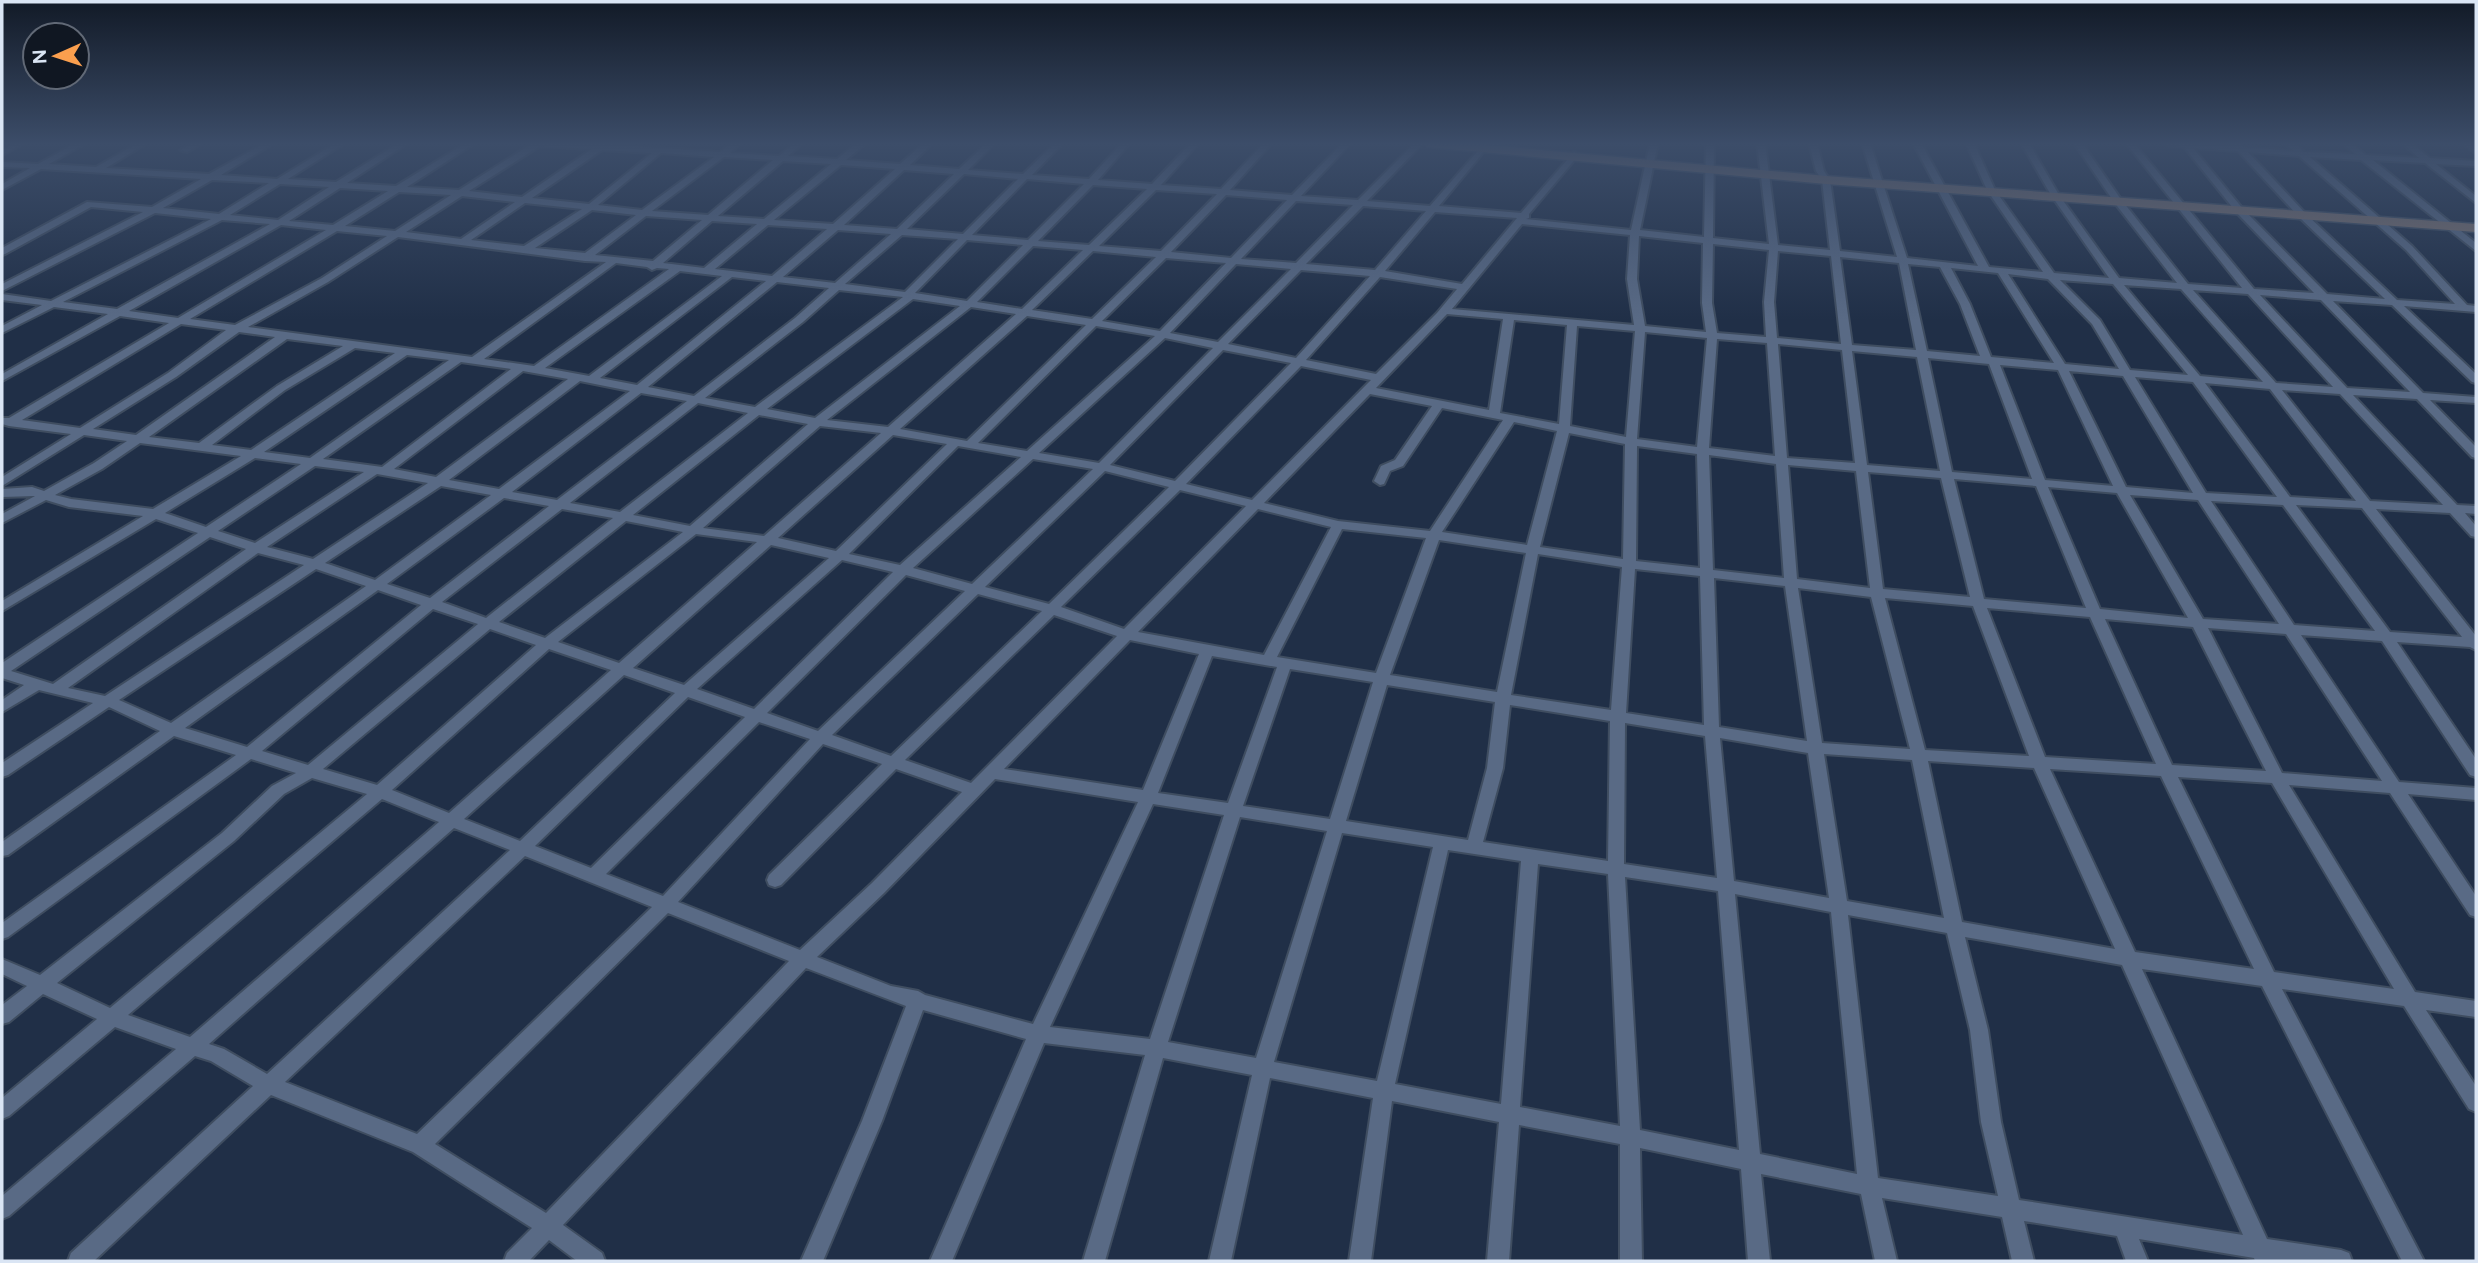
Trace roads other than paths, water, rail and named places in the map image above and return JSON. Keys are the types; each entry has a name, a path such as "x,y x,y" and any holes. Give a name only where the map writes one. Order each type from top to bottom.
{"main road":[{"path":"2137,202 2476,228"}],"street":[{"path":"2,288 168,202"},
{"path":"2,330 245,202"},
{"path":"2,378 279,223 310,202"},
{"path":"4,424 376,202"},
{"path":"2,482 172,375 231,332 242,328 449,202"},
{"path":"462,242 519,202"},
{"path":"541,202 646,213 1378,273 1465,287"},
{"path":"525,250 597,202"},
{"path":"586,258 661,202"},
{"path":"652,267 730,202"},
{"path":"705,272 791,202"},
{"path":"2,850 501,494 718,327 865,202"},
{"path":"2,932 249,753 430,604 841,286 929,202"},
{"path":"2,1016 228,837 278,790 311,771 488,623 757,411 910,295 998,202"},
{"path":"2,1110 380,792 547,643 693,530 817,422 969,304 1071,202"},
{"path":"2,1209 192,1046 768,540 1026,311 1139,202"},
{"path":"79,1261 686,691 839,556 1165,255 1216,202"},
{"path":"594,876 903,570 1163,334 1288,202"},
{"path":"1350,202 2051,276 2473,309"},
{"path":"775,880 892,761 1052,609 1298,363 1439,202"},
{"path":"515,1261 803,959 992,773 1374,384 1444,311 1537,202"},
{"path":"1631,1261 1630,1137 1616,869 1618,716 1629,564 1631,442 1640,329 1632,279 1635,233 1642,202"},
{"path":"1709,202 1707,303 1712,335 1703,452 1712,732 1759,1261"},
{"path":"1769,202 1774,247 1769,302 1784,461 1791,583 1839,908 1869,1186 1886,1261"},
{"path":"1828,202 1877,593 1919,755 1954,927 1979,1030 1992,1122 2023,1261"},
{"path":"1885,202 1903,261 1947,476 1978,602 2039,762 2263,1255"},
{"path":"1949,202 1985,269"},
{"path":"1999,202 2051,276 2096,322 2202,497 2476,910"},
{"path":"2059,202 2116,281 2196,378 2385,635 2476,771"},
{"path":"2119,202 2185,287 2273,386 2476,643"},
{"path":"2177,202 2251,292 2476,533"},
{"path":"2233,202 2476,454"},
{"path":"2290,202 2476,380"},
{"path":"2358,202 2473,309"},
{"path":"2420,202 2476,248"},
{"path":"420,1145 665,905 821,737 1102,467 1362,203"},
{"path":"2,252 90,204 398,234 652,267 841,286 1026,311 1163,334 1298,363 1439,404 1494,416 1631,442 1703,452 1861,469 2122,491 2287,503 2476,510"},
{"path":"474,361 613,261"},
{"path":"1944,265 1990,360 2039,483 2167,771 2265,976 2413,1261"},
{"path":"536,370 676,269"},
{"path":"2001,271 2062,367 2122,491 2199,623 2277,778 2409,999 2476,1103"},
{"path":"2,771 110,702 438,482 730,274"},
{"path":"2,297 521,367 817,422 889,431 1102,467 1252,507 1338,526 1434,535 1629,564 1877,593 2199,623 2476,643"},
{"path":"1444,311 2273,386 2476,400"},
{"path":"1494,416 1509,317"},
{"path":"1474,847 1494,768 1503,699 1532,548 1564,428 1573,323"},
{"path":"2,519 137,439 286,334"},
{"path":"202,447 281,387 354,344"},
{"path":"2,607 152,513 253,454 404,352"},
{"path":"2,672 312,462 458,359"},
{"path":"55,690 256,548 379,471 521,367"},
{"path":"1380,481 1385,469 1399,463 1439,404"},
{"path":"1220,1261 1262,1071 1304,938 1334,825 1381,679 1434,535 1510,419"},
{"path":"4,424 379,471 622,518 768,540 903,570 1052,609 1127,635 1207,651 1814,748 2277,778 2476,794"},
{"path":"2,493 32,491 69,503 152,513 209,530 256,548 316,564 974,790"},
{"path":"1094,1261 1155,1048 1233,810 1277,663 1338,526"},
{"path":"942,1261 1038,1034 1147,797 1207,651"},
{"path":"2,672 55,690 110,702 172,730 380,792 889,993 1038,1034 1155,1048 1262,1071 1630,1137 1869,1186 2124,1227 2263,1255 2341,1261"},
{"path":"2,708 37,684"},
{"path":"992,773 1726,886 2128,959 2265,976 2476,1009"},
{"path":"1360,1261 1384,1091 1442,842"},
{"path":"1498,1261 1530,856"},
{"path":"2,967 113,1018 217,1055 267,1084 420,1145 546,1226 594,1261"},
{"path":"812,1261 872,1121 918,999"},
{"path":"2124,1227 2137,1261"}]}
